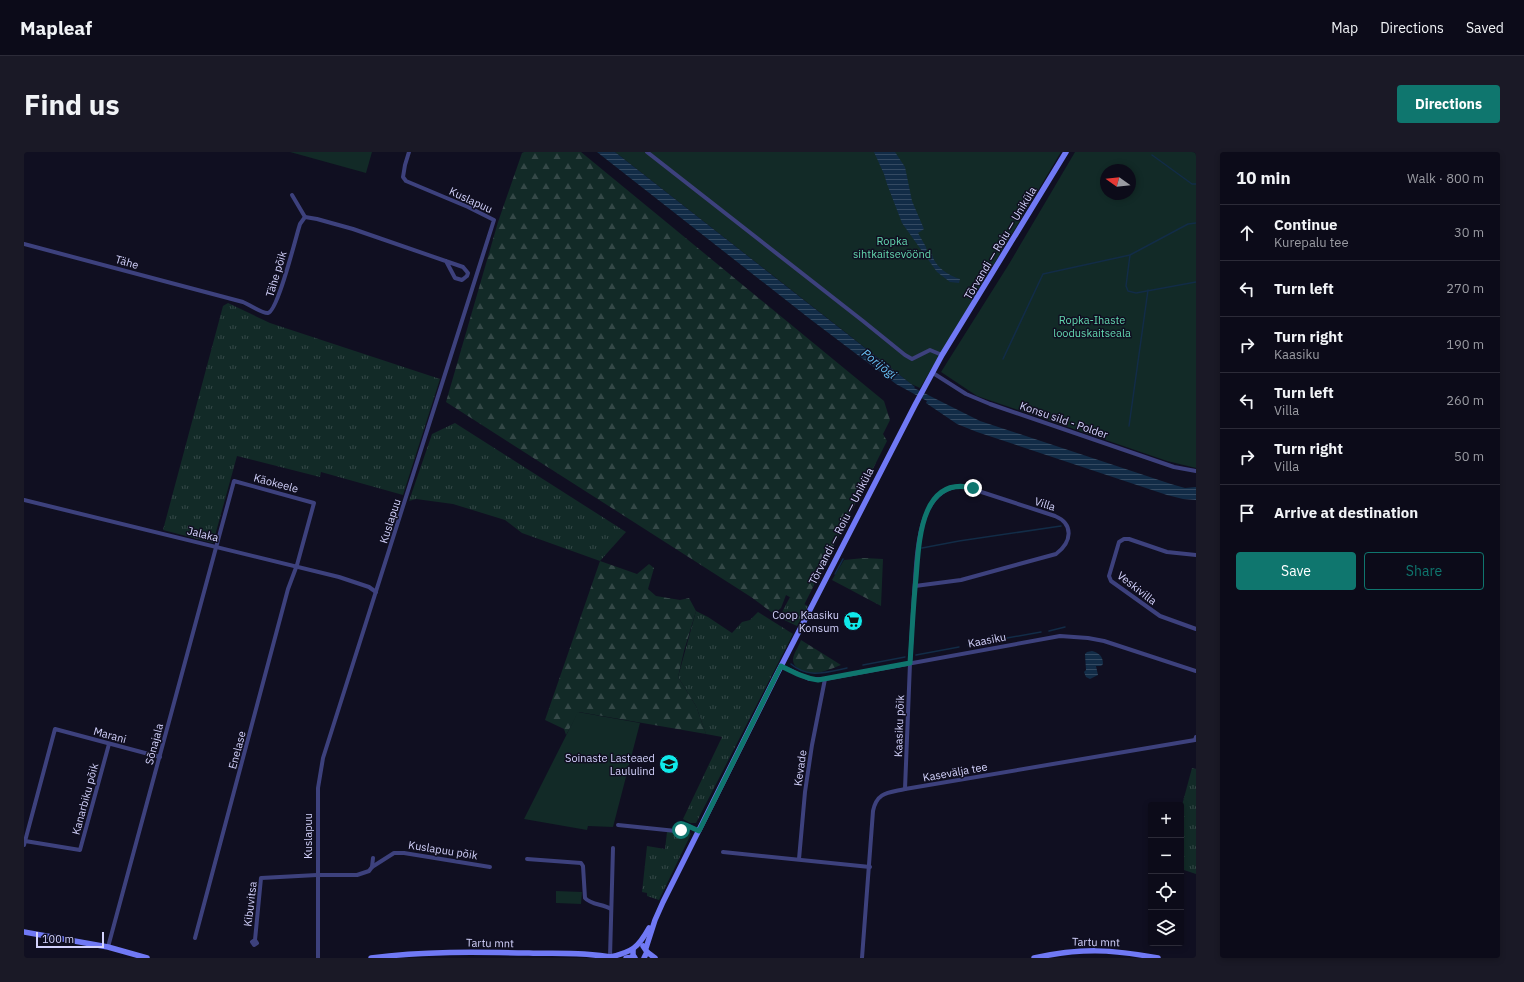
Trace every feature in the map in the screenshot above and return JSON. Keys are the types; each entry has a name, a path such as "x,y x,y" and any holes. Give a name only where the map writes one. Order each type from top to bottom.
{"street":[{"name":"Kuslapuu","path":"318,958 318,788 323,758 494,220 468,207 406,181 403,177 403,173 409,152"},
{"path":"647,152 863,320 905,356 912,359 930,350 942,355"},
{"name":"Tõrvandi — Roiu — Uniküla","path":"633,950 654,920 914,405 942,355 1066,152"},
{"path":"292,195 305,217 353,229 446,261 463,267 468,273 467,276 462,280 455,278 446,261"},
{"name":"Tähe põik","path":"224,298 243,302 264,312 268,313 272,311 279,298 300,224 305,217"},
{"name":"Tähe","path":"24,244 224,298"},
{"name":"Konsu sild - Polder","path":"933,373 966,394 990,404 1174,467 1196,471"},
{"name":"Käokeele","path":"217,546 234,481 314,503 297,566"},
{"name":"Villa","path":"910,663 915,586 919,540 923,523 933,502 940,493 955,486 963,486 1002,498 1062,519 1066,522 1068,535 1064,547 1056,554 962,580 915,586"},
{"name":"Jalaka","path":"24,500 297,566 357,582 376,592"},
{"name":"Veskivilla","path":"1196,555 1167,552 1129,539 1124,539 1119,542 1109,576 1111,580 1160,616 1196,629"},
{"name":"Sõnajala","path":"108,947 217,546"},
{"name":"Enelase","path":"195,938 288,589 297,566"},
{"name":"Kaasiku","path":"781,666 809,679 824,679 1060,636 1088,638 1109,642 1196,672"},
{"name":"Kaasiku põik","path":"905,789 910,663"},
{"name":"Kevade","path":"799,859 805,792 824,679"},
{"name":"Marani","path":"25,843 56,729 160,757"},
{"name":"Kasevälja tee","path":"862,958 873,811 876,802 883,794 1196,738"},
{"name":"Kanarbiku põik","path":"25,843 80,850 109,744"},
{"path":"618,824 676,831 681,830 686,825 699,831"},
{"path":"612,958 611,909 613,848"},
{"path":"723,852 870,867"},
{"name":"Kuslapuu põik","path":"317,875 357,875 369,871 372,866 394,854 404,853 490,867"},
{"path":"372,866 373,858"},
{"path":"527,859 581,863 583,866 585,898 589,902 611,909"},
{"name":"Kibuvitsa","path":"255,940 261,878 317,875"},
{"name":"Tõrvandi — Roiu — Uniküla","path":"644,958 654,920"},
{"path":"24,932 108,947 148,958"},
{"path":"637,945 642,945 655,958"},
{"path":"626,958 635,957 633,950"},
{"name":"Tartu mnt","path":"371,958 442,952 561,954 612,958 633,950"},
{"name":"Tartu mnt","path":"1034,958 1069,951 1092,950 1158,958"}],"green space":[{"path":"290,152 372,152 366,173"},
{"path":"581,152 884,401 890,420 883,434 887,441 804,605 786,595 781,608 774,614 751,597 446,402 498,222 522,153"},
{"name":"Ropka sihtkaitsevöönd","path":"615,152 1061,152 920,388 911,384"},
{"name":"Ropka-Ihaste looduskaitseala","path":"1075,152 1196,152 1196,468 1167,461 977,396 941,372 1009,264"},
{"path":"228,303 270,323 440,379 403,495 321,472 320,477 237,456 213,543 163,530 223,306"},
{"path":"455,423 626,532 600,561 522,533 505,520 453,504 416,499 409,501 432,434"},
{"path":"864,558 883,559 881,606 832,580 844,560"},
{"path":"600,561 637,574 649,564 654,568 648,589 656,596 680,600 689,598 696,611 678,677 696,706 706,734 579,712 566,735 564,729 545,720"},
{"path":"790,597 808,606 797,626 780,618"},
{"path":"696,611 732,633 742,622 750,620 758,612 793,634 696,823 690,823 683,819 722,737 706,734 696,706 678,677"},
{"path":"801,640 841,665 813,673 808,673 797,668 793,660"},
{"path":"578,712 640,723 613,827 588,826 587,830 524,819"},
{"path":"1192,768 1196,769 1196,874 1184,870 1183,802"},
{"path":"686,829 691,834 659,900 647,896 647,893 642,892 647,846 665,849 667,832 680,832"},
{"path":"556,891 582,892 581,904 556,903"}],"water":[{"name":"Porijõgi","path":"597,152 615,152 915,387 914,388 980,421 1171,484 1185,488 1196,487 1196,500 1183,499 1167,495 957,424 926,403 927,401 896,384 810,319"},
{"path":"874,152 895,152 905,167 912,201 924,229 918,233 926,247 927,252 932,254 936,263 951,276 960,279 959,283 950,282 937,272 902,223 884,174"},
{"path":"1092,651 1100,655 1103,664 1101,666 1096,666 1098,675 1090,679 1086,677 1084,672 1086,670 1085,654"}],"waterway":[{"path":"1152,155 1192,184 1196,184"},
{"path":"1003,359 1043,274 1130,255 1188,224 1196,223"},
{"path":"1130,255 1126,286 1128,291 1136,293 1196,282"},
{"path":"1129,426 1148,290"},
{"path":"922,548 1061,526"},
{"path":"835,574 843,559"},
{"path":"1049,631 1065,627"},
{"path":"1007,638 1041,632"},
{"path":"968,645 999,640"},
{"path":"916,655 959,647"},
{"path":"863,665 905,657"},
{"path":"791,664 797,669 811,673 847,668"}],"place":[{"name":"Coop Kaasiku Konsum","path":"853,621"},
{"name":"Soinaste Lasteaed Laululind","path":"669,764"}],"route":[{"path":"681,830 686,825 699,831 781,666 798,675 809,679 818,680 910,663 919,540 927,511 940,493 947,489 955,486 973,488"}]}
